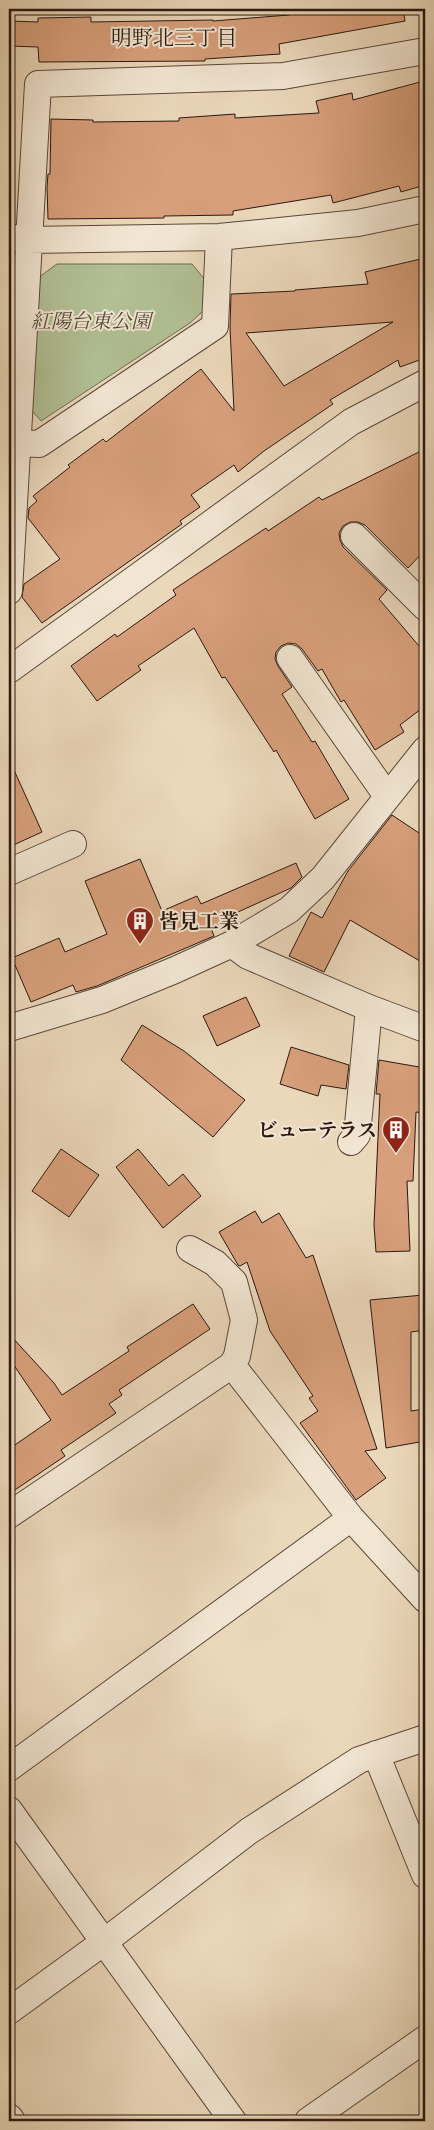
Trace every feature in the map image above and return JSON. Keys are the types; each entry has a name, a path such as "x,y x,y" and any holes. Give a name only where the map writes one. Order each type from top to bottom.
{"street":[{"path":"9,591 18,443 18,239 38,84 283,76 425,51"},
{"path":"18,239 219,237 358,222 425,209"},
{"path":"18,443 38,444 215,326 219,237"},
{"path":"9,669 352,422 425,383"},
{"path":"354,536 425,607"},
{"path":"290,658 387,796"},
{"path":"9,1028 102,1000 175,970 232,944 289,910 324,878 425,750"},
{"path":"9,872 73,844"},
{"path":"232,944 248,956 369,1008 425,1029"},
{"path":"351,1142 357,1135 369,1008"},
{"path":"9,1515 232,1365 237,1356 244,1320 234,1282 215,1263 190,1249"},
{"path":"232,1365 351,1518 425,1599"},
{"path":"9,1768 351,1518"},
{"path":"9,2011 104,1942 249,1830 359,1760 425,1738"},
{"path":"376,1754 425,1875"},
{"path":"9,1810 233,2121"},
{"path":"308,2121 425,2039"},
{"path":"9,2117 12,2121"}],"green space":[{"name":"紅陽台東公園","path":"57,264 192,264 206,281 203,311 190,323 41,421 28,406 39,277"}],"building":[{"path":"288,9 403,9 405,21 279,44 280,54 205,59 205,61 39,62 38,47 9,46 9,21 38,22 38,18 91,17 91,22 213,21 289,15"},
{"path":"420,82 425,104 425,185 401,192 399,186 333,203 331,195 233,211 233,215 164,216 164,218 48,219 47,187 48,174 50,174 51,119 93,120 93,122 179,121 179,118 235,114 235,118 319,113 316,101 352,93 353,100"},
{"path":"425,258 425,358 400,367 398,360 330,400 333,404 264,451 238,472 234,465 191,495 200,507 180,521 182,524 42,623 22,597 24,584 60,559 28,518 29,508 37,501 33,496 70,467 68,465 103,439 106,442 201,369 234,411 230,328 231,294 295,291 368,284 365,272","holes":["393,322 284,386 246,333"]},
{"path":"425,449 425,550 408,568 365,525 358,522 350,522 343,526 339,533 343,547 387,590 379,599 425,653 425,706 400,725 404,732 375,750 344,700 341,702 322,669 318,671 302,649 296,644 288,643 281,646 276,652 275,659 278,666 292,687 282,694 312,742 315,741 349,799 315,819 276,750 274,752 225,677 222,678 194,628 138,666 141,670 97,701 71,666 115,634 117,637 176,595 173,590 266,528 268,531 319,497 322,500"},
{"path":"9,759 42,832 9,847"},
{"path":"392,815 425,837 425,964 350,920 324,972 289,956 311,912 322,918 348,871"},
{"name":"皆見工業","path":"140,859 162,911 197,896 201,904 296,863 302,877 291,888 227,917 229,920 211,928 214,936 97,986 76,992 73,985 31,1002 12,958 59,938 65,952 107,934 85,881"},
{"path":"246,997 260,1026 217,1046 203,1016"},
{"path":"142,1025 184,1051 245,1100 213,1137 121,1060"},
{"path":"291,1047 349,1065 346,1089 321,1085 318,1096 280,1084"},
{"path":"379,1060 425,1068 423,1113 416,1112 413,1181 407,1181 410,1251 376,1252 374,1225 380,1094 376,1094"},
{"path":"61,1149 99,1175 69,1217 32,1191"},
{"path":"138,1149 169,1186 183,1174 201,1196 163,1228 116,1167"},
{"path":"255,1211 262,1223 279,1213 306,1258 313,1255 377,1449 365,1451 386,1478 356,1500 300,1423 318,1411 309,1398 313,1396 270,1331 247,1262 240,1266 238,1265 219,1232"},
{"path":"423,1295 425,1330 411,1332 411,1411 425,1409 425,1441 386,1448 370,1300"},
{"path":"193,1304 210,1329 119,1390 122,1395 109,1404 116,1413 61,1450 65,1456 9,1494 9,1449 51,1420 9,1358 9,1338 11,1336 54,1383 62,1395 129,1351 127,1347"}],"place":[{"name":"皆見工業","path":"140,945"},
{"name":"ビューテラス","path":"396,1154"}],"district":[{"name":"明野北三丁目","path":"174,37"}]}
